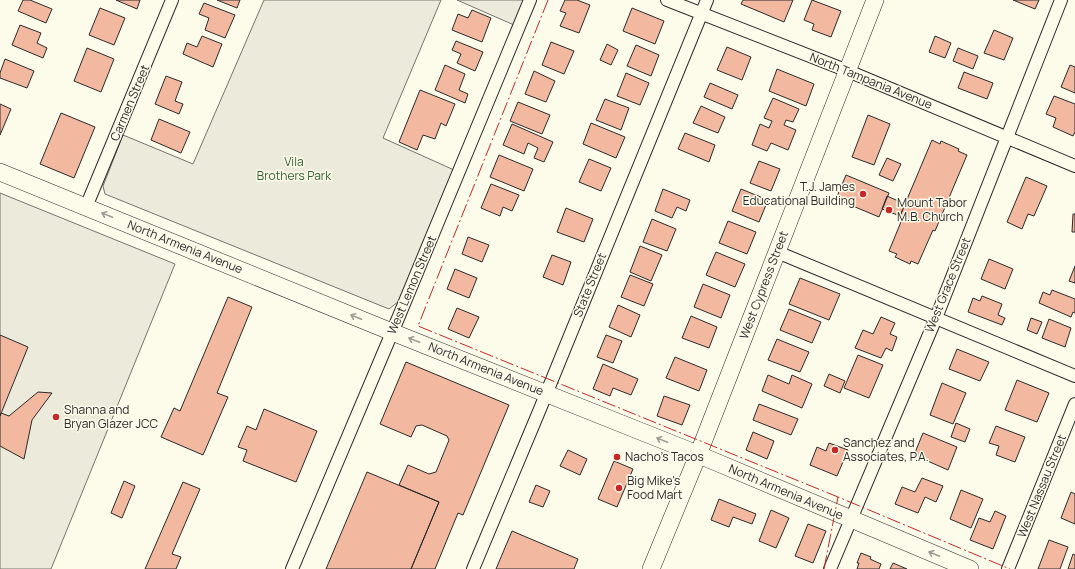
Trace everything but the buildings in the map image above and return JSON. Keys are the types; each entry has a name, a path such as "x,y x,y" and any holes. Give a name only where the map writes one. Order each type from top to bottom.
{"main road":[{"name":"West Cypress Street","path":"651,569 698,455 875,0"},
{"name":"North Armenia Avenue","path":"0,172 698,455 970,569"}],"street":[{"name":"Carmen Street","path":"86,207 172,0"},
{"name":"West Lemon Street","path":"292,569 530,0"},
{"name":"North Tampania Avenue","path":"667,0 848,71 1075,166"},
{"name":"State Street","path":"473,569 707,0"},
{"name":"West Grace Street","path":"830,569 936,318 1061,0"},
{"path":"777,252 1075,376"},
{"name":"West Nassau Street","path":"1008,569 1075,404"}],"green space":[{"name":"Vila Brothers Park","path":"264,0 441,0 383,138 454,170 399,301 389,309 105,194 103,186 123,135 193,164"},
{"path":"457,0 524,0 514,25"},
{"name":"Shanna and Bryan Glazer JCC","path":"0,193 175,264 51,569 0,569"}],"power":[{"path":"548,0 418,326 838,497 1010,569"},
{"path":"824,569 838,497"}],"place":[{"name":"T.J. James Educational Building","path":"863,194"},
{"name":"Mount Tabor M.B. Church","path":"889,210"},
{"name":"Shanna and Bryan Glazer JCC","path":"56,417"},
{"name":"Sanchez and Associates, P.A.","path":"835,450"},
{"name":"Nacho's Tacos","path":"617,457"},
{"name":"Big Mike's Food Mart","path":"619,488"}]}
